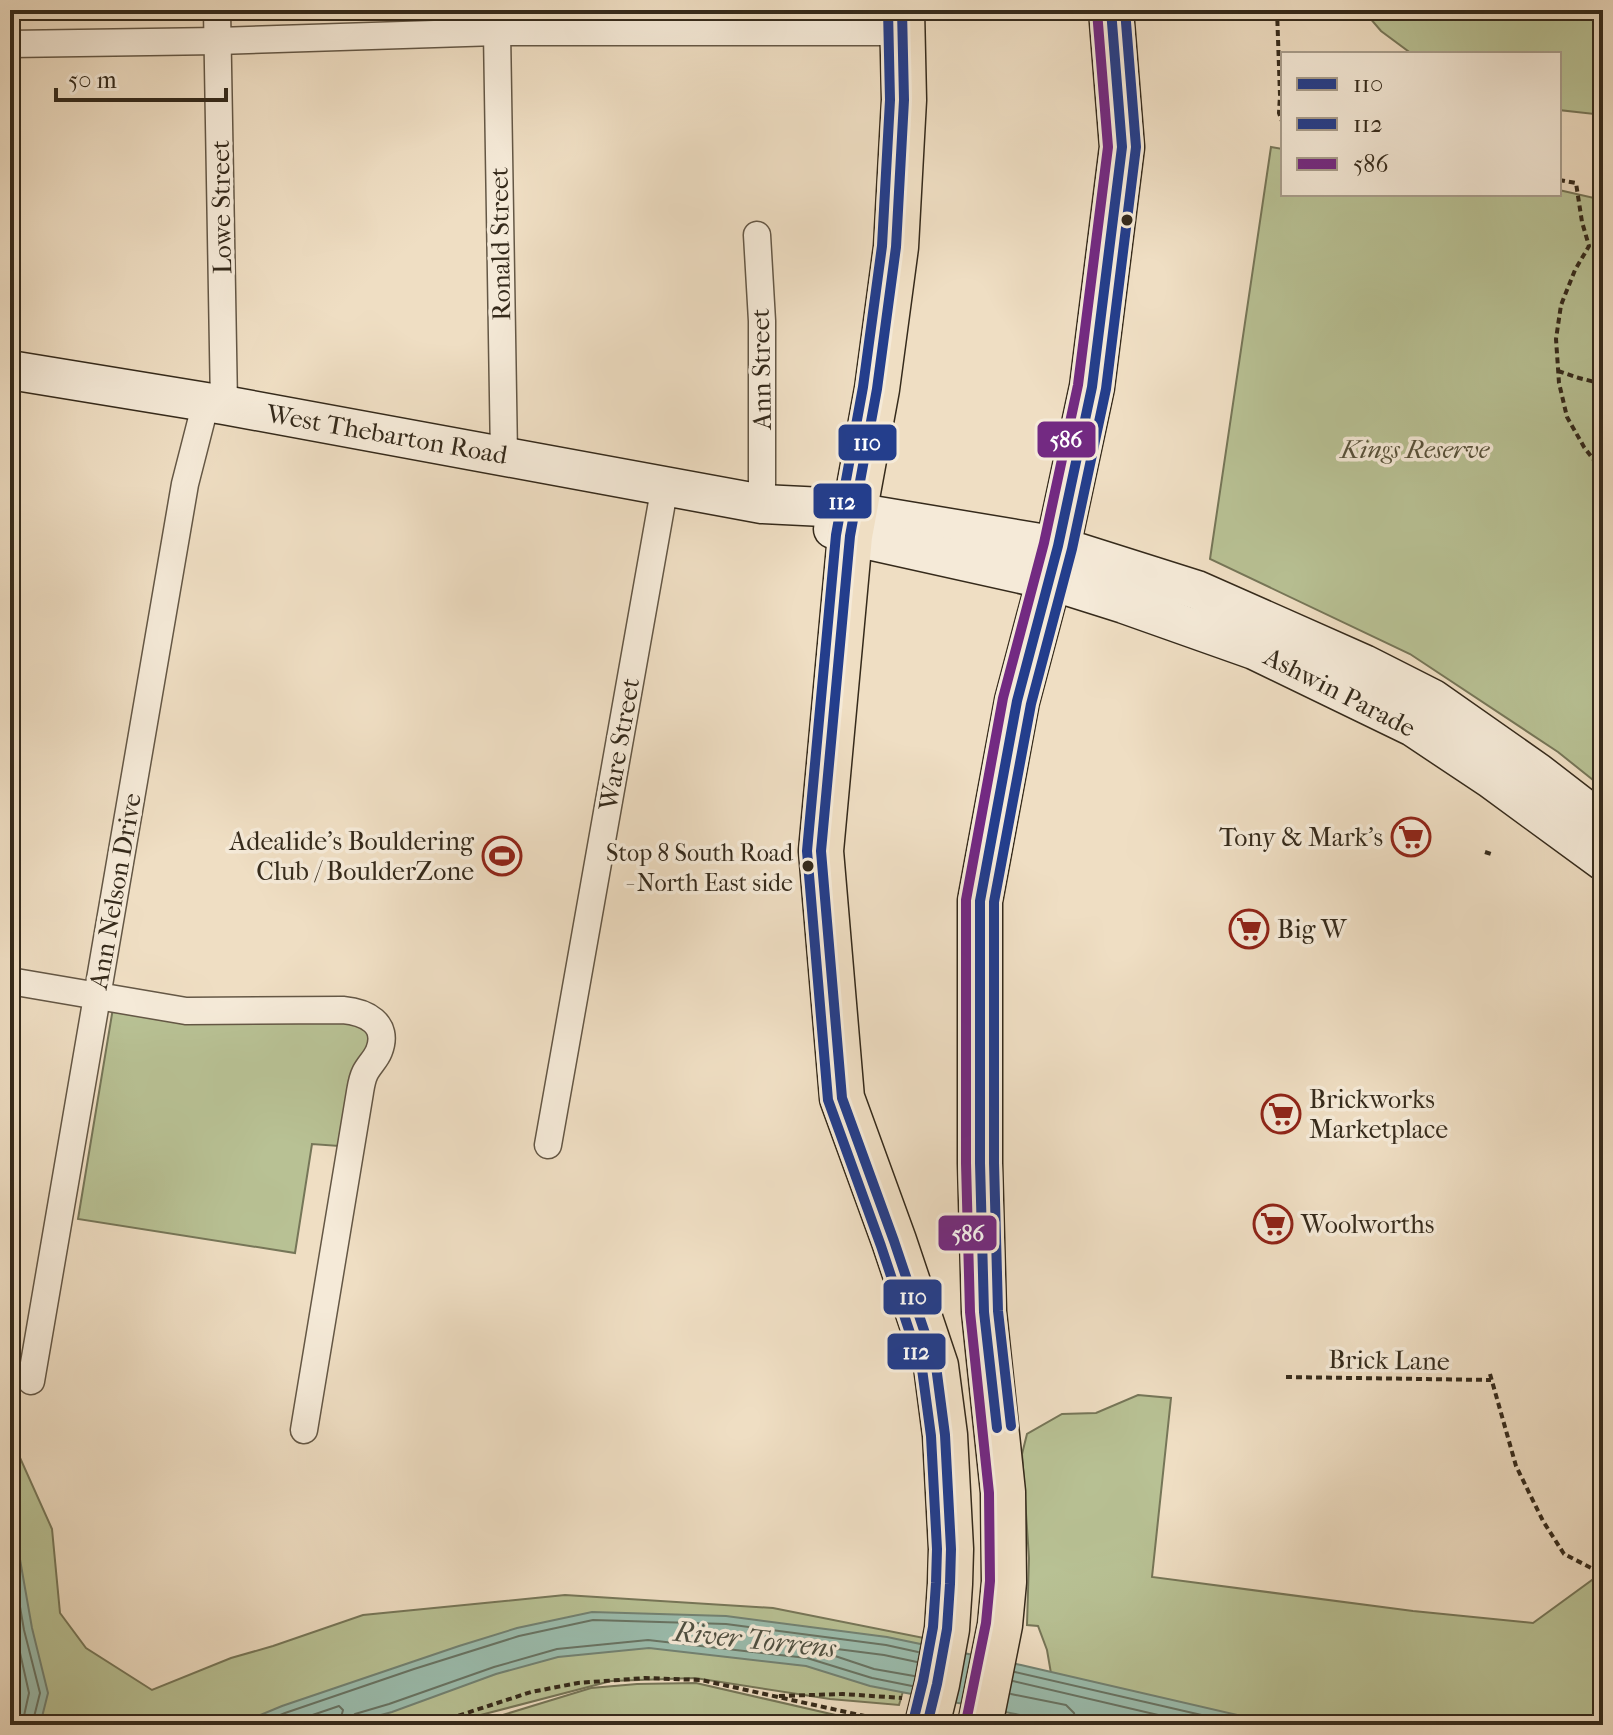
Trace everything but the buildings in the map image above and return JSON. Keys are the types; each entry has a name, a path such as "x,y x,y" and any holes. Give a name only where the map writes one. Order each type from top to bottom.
{"highway":[{"path":"980,1725 1000,1625 1004,1582 1003,1492 984,1312 980,1148 980,901 1017,701 1053,563 1092,387 1122,147 1111,10"},
{"path":"902,21 904,100 896,247 877,389 852,523 821,851 842,1098 936,1366 945,1435 951,1549 947,1629 937,1684 919,1712"}],"street":[{"name":"Lowe Street","path":"215,403 217,10"},
{"path":"10,44 902,21"},
{"name":"Ronald Street","path":"497,32 504,456"},
{"name":"Ann Street","path":"757,235 762,321 762,504"},
{"name":"West Thebarton Road","path":"10,370 215,403 665,485 1053,563"},
{"name":"Ann Nelson Drive","path":"31,1381 185,484 215,403"},
{"name":"Ware Street","path":"548,1145 665,485"},
{"name":"Ashwin Parade","path":"1053,563 1197,590 1364,664 1433,699 1603,823"},
{"name":"Ashwin Parade","path":"1053,563 1124,604 1254,650 1413,727 1491,779 1603,861"},
{"path":"10,981 186,1011 343,1010 364,1014 378,1025 381,1048 364,1074 360,1092 304,1430"}],"path":[{"path":"1277,10 1281,118"},
{"path":"1561,180 1576,183 1589,246 1561,305 1556,339 1558,371 1567,417 1603,472"},
{"path":"1558,371 1603,384"},
{"path":"1485,852 1494,855"},
{"name":"Brick Lane","path":"1286,1377 1491,1377 1516,1466 1543,1521 1564,1554 1603,1574"},
{"path":"430,1725 531,1692 578,1683 645,1678 701,1680 904,1725"},
{"path":"771,1697 843,1694 919,1712"}],"green space":[{"path":"1363,10 1603,10 1603,115 1561,110 1561,52 1409,52 1381,31"},
{"name":"Kings Reserve","path":"1271,147 1281,149 1281,196 1561,196 1561,190 1603,200 1603,788 1558,752 1410,654 1210,559"},
{"path":"113,1008 346,1017 374,1035 339,1146 312,1144 295,1253 78,1219"},
{"path":"1138,1395 1171,1398 1152,1577 1413,1611 1533,1623 1603,1572 1603,1725 1014,1725 1022,1689 1052,1679 1047,1650 1038,1626 1027,1625 1029,1558 1022,1454 1027,1434 1062,1414 1096,1413"},
{"path":"10,1423 12,1440 52,1529 60,1613 86,1648 152,1690 231,1658 363,1615 565,1595 773,1608 924,1638 919,1661 911,1664 899,1705 830,1699 695,1678 611,1681 452,1725 10,1725"},
{"path":"696,1683 879,1725 470,1725 591,1688"}],"water":[{"path":"10,1523 48,1693 40,1725 10,1725"},
{"name":"River Torrens","path":"592,1612 726,1616 887,1637 1281,1725 1072,1725 870,1686 806,1666 649,1648 558,1657 496,1674 392,1712 344,1725 236,1725 282,1706 459,1646 517,1628"}],"transit line":[{"name":"112","path":"888,10 890,100 882,246 863,387 836,535 807,851 828,1100 922,1369 931,1436 936,1583 933,1627 913,1722"},
{"name":"110","path":"902,10 904,100 896,247 877,389 850,536 821,851 842,1098 936,1366 945,1435 950,1584 947,1629 927,1725"},
{"name":"110","path":"997,1428 984,1312 980,1163 980,901 1017,701 1058,546 1092,387 1122,147 1111,10"},
{"name":"112","path":"1011,1426 998,1311 994,1163 994,902 1031,704 1072,549 1106,389 1136,147 1125,10"},
{"name":"586","path":"966,1722 986,1623 990,1581 989,1493 970,1312 966,1163 966,900 1003,698 1044,543 1078,385 1108,147 1097,11"}],"place":[{"name":"Tony & Mark's","path":"1411,837"},
{"name":"Adealide's Bouldering Club / BoulderZone","path":"502,856"},
{"name":"Stop 8 South Road - North East side","path":"808,866"},
{"name":"Big W","path":"1249,929"},
{"name":"Brickworks Marketplace","path":"1281,1114"},
{"name":"Woolworths","path":"1273,1224"}]}
